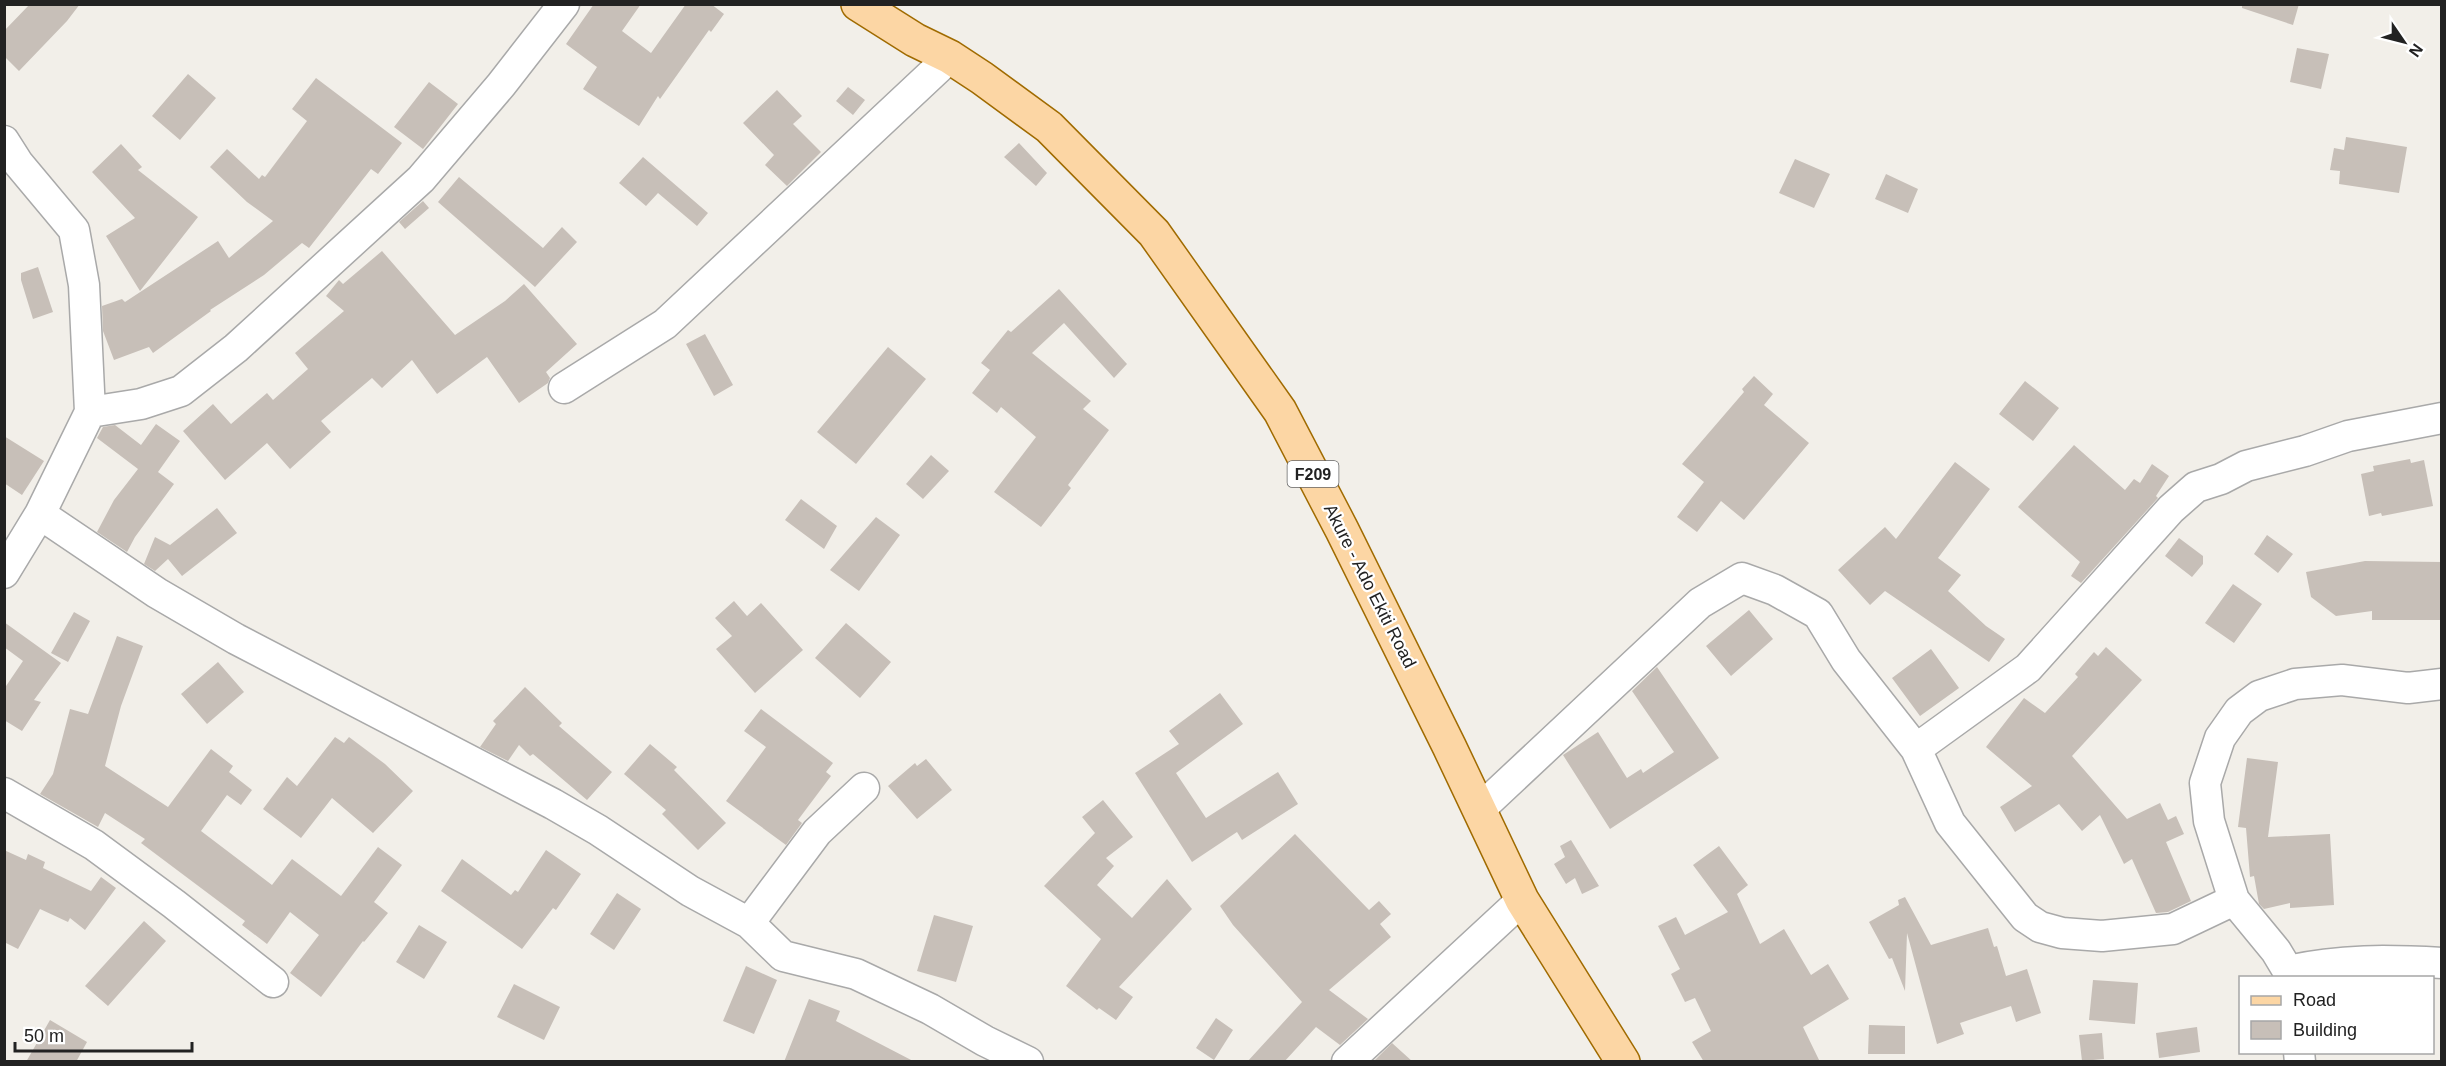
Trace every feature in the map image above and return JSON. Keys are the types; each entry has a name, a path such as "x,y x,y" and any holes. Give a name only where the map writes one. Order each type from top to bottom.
{"main road":[{"name":"Akure - Ado Ekiti Road","path":"858,4 915,40 950,57 1049,127 1154,234 1201,298 1280,411 1342,530 1480,809 1522,900 1623,1062"}],"street":[{"path":"90,412 141,404 181,391 236,348 421,179 501,85 564,4"},
{"path":"564,388 665,324 950,57"},
{"path":"4,141 18,163 74,230 84,285 90,412 40,514 4,573"},
{"path":"1916,749 2028,668 2171,509 2196,486 2221,478 2246,466 2306,451 2348,436 2442,418"},
{"path":"40,514 157,593 236,639 598,830 690,891 749,923 783,956 856,974 930,1009 985,1041 1028,1062"},
{"path":"1480,809 1700,603 1742,578 1775,590 1818,614 1846,660 1916,749 1950,823 2025,917 2040,927 2062,933 2102,936 2173,929 2234,900"},
{"path":"2442,684 2408,688 2342,680 2295,684 2259,696 2239,711 2220,738 2205,783 2209,821 2234,900 2276,951 2289,974 2321,963 2383,960 2442,963"},
{"path":"749,923 817,832 864,788"},
{"path":"4,793 94,845 273,982"},
{"path":"1347,1062 1522,900"}],"building":[{"path":"30,4 80,4 67,21 19,71 4,56 4,31"},
{"path":"594,4 641,4 622,31 651,53 686,4 711,4 724,14 711,32 709,30 660,99 658,96 639,126 583,89 597,67 566,44"},
{"path":"2242,4 2299,4 2293,25 2242,8"},
{"path":"2297,48 2329,54 2321,89 2290,82"},
{"path":"188,74 216,98 180,140 152,116"},
{"path":"316,78 402,143 378,174 371,169 309,248 302,243 264,275 210,310 153,353 149,347 114,360 103,331 102,306 122,299 125,302 218,241 229,258 273,221 247,202 210,167 227,149 259,179 262,175 265,177 307,121 292,109"},
{"path":"429,82 458,104 423,149 394,127"},
{"path":"848,87 865,100 853,115 836,101"},
{"path":"777,90 802,116 793,124 821,152 787,186 765,165 774,155 743,123"},
{"path":"2346,137 2407,147 2399,193 2339,184 2340,171 2330,170 2334,148 2344,150"},
{"path":"1019,143 1047,173 1036,186 1004,157"},
{"path":"121,144 142,167 138,170 198,217 140,291 106,236 135,218 92,172"},
{"path":"643,157 708,213 697,226 658,193 646,206 619,183"},
{"path":"1795,159 1830,174 1814,208 1779,193"},
{"path":"1886,174 1918,189 1908,213 1875,199"},
{"path":"459,177 543,248 562,227 577,242 535,287 438,202"},
{"path":"423,201 429,208 405,229 399,222"},
{"path":"382,251 455,335 505,301 524,284 577,344 546,372 550,378 548,383 519,403 487,357 437,394 412,360 382,388 372,378 321,421 331,432 290,469 267,443 225,480 183,431 213,404 231,424 267,393 273,400 308,369 295,353 344,311 326,296 339,280 343,284"},
{"path":"38,267 53,312 33,319 21,273"},
{"path":"1059,289 1127,364 1114,378 1064,323 1032,353 1091,401 1083,409 1109,430 1068,485 1071,488 1041,527 994,492 1036,437 1001,407 997,413 972,393 990,370 981,363 1008,330 1011,332"},
{"path":"705,334 733,385 714,396 686,344"},
{"path":"888,347 926,379 856,464 817,432"},
{"path":"1754,376 1773,394 1764,405 1809,443 1744,520 1721,501 1697,532 1677,517 1704,482 1682,464 1744,392 1742,389"},
{"path":"2025,381 2059,408 2033,441 1999,414"},
{"path":"156,424 180,441 158,472 174,484 135,537 127,552 97,532 114,500 138,469 97,438 103,427 115,425 141,445"},
{"path":"4,436 44,461 22,495 4,483"},
{"path":"2074,445 2125,490 2134,479 2140,483 2152,464 2169,476 2156,496 2158,498 2081,583 2071,576 2080,562 2018,507"},
{"path":"931,455 949,471 923,499 906,484"},
{"path":"2410,459 2411,463 2424,460 2433,506 2382,516 2381,513 2369,516 2361,474 2374,471 2373,466"},
{"path":"1955,462 1990,489 1938,558 1961,575 1948,591 1986,626 2005,639 1989,662 1885,591 1870,605 1838,570 1885,527 1896,539"},
{"path":"801,499 837,526 824,549 785,520"},
{"path":"217,508 237,533 182,576 168,559 155,571 144,564 155,537 170,545"},
{"path":"876,517 900,535 859,591 830,570"},
{"path":"2267,535 2293,554 2278,573 2254,554"},
{"path":"2179,538 2203,556 2203,564 2192,577 2165,556"},
{"path":"2365,561 2442,562 2442,620 2372,620 2372,611 2336,616 2311,597 2306,572"},
{"path":"2233,584 2262,604 2234,643 2205,623"},
{"path":"734,601 747,616 761,603 803,650 755,693 716,649 732,636 715,618"},
{"path":"1749,610 1773,639 1731,676 1706,646"},
{"path":"74,612 90,621 68,662 51,653"},
{"path":"4,622 61,663 34,700 41,702 22,731 4,720 4,689 23,661 4,647"},
{"path":"846,623 891,662 860,698 815,658"},
{"path":"117,636 143,646 121,706 105,766 168,807 211,749 233,766 229,772 252,790 241,805 227,795 201,831 272,885 292,859 341,896 378,847 402,865 374,902 388,913 363,941 321,997 290,973 319,935 290,912 267,944 242,925 245,921 141,843 145,839 105,813 98,827 40,794 53,774 70,709 88,714"},
{"path":"2106,647 2142,680 2072,756 2127,819 2160,803 2168,820 2176,816 2184,834 2166,842 2191,901 2168,912 2156,913 2132,859 2124,864 2100,815 2082,831 2059,804 2015,832 2000,807 2032,786 1986,747 2024,698 2045,713 2078,677 2075,674 2094,652 2098,656"},
{"path":"1931,649 1959,688 1920,716 1892,678"},
{"path":"218,662 244,692 207,724 181,694"},
{"path":"1657,667 1719,758 1610,829 1563,755 1598,732 1627,778 1641,769 1643,773 1674,752 1632,691"},
{"path":"525,687 562,723 559,726 612,772 587,800 533,754 530,756 519,745 508,761 480,747 496,724 493,721"},
{"path":"1220,693 1243,724 1176,773 1206,818 1278,772 1298,804 1242,840 1237,832 1192,862 1135,773 1179,744 1169,731"},
{"path":"761,709 833,763 826,772 831,776 798,820 802,823 786,845 726,801 766,747 744,731"},
{"path":"335,737 344,743 349,737 385,764 413,791 373,833 332,798 301,838 263,809 287,777 297,786"},
{"path":"650,744 677,767 674,770 726,823 698,850 662,814 666,810 624,774"},
{"path":"2247,758 2278,762 2268,837 2330,834 2334,905 2290,908 2290,903 2264,909 2259,904 2254,876 2250,877 2246,828 2238,827"},
{"path":"926,759 952,790 917,819 888,786 915,763 917,766"},
{"path":"1103,800 1133,837 1106,858 1114,866 1097,885 1132,918 1167,879 1192,909 1119,987 1133,997 1116,1020 1099,1008 1097,1010 1066,986 1101,939 1044,886 1095,833 1082,817"},
{"path":"1295,834 1369,910 1379,901 1391,914 1380,924 1391,937 1329,990 1368,1019 1340,1045 1316,1027 1284,1062 1247,1062 1302,1002 1233,925 1220,906"},
{"path":"1571,840 1599,886 1582,894 1575,878 1566,884 1554,864 1565,857 1560,846"},
{"path":"1719,846 1748,885 1737,894 1760,944 1784,929 1811,975 1828,964 1849,999 1803,1027 1820,1062 1704,1062 1692,1042 1711,1031 1695,998 1685,1002 1671,974 1680,969 1658,926 1676,917 1685,935 1728,912 1693,865"},
{"path":"4,850 26,860 28,854 45,862 43,868 91,891 101,877 116,888 85,930 70,918 68,922 40,909 18,949 4,942"},
{"path":"546,850 581,874 556,910 553,908 522,949 441,891 462,859 511,895 515,890 518,892"},
{"path":"617,893 641,909 614,950 590,934"},
{"path":"1905,897 1931,945 1988,928 1994,947 1997,946 2006,976 2027,969 2041,1013 2016,1022 2011,1006 1960,1023 1964,1034 1937,1044 1907,933 1905,991 1892,958 1889,959 1869,922 1899,905 1898,900"},
{"path":"934,915 973,926 956,982 917,971"},
{"path":"144,921 166,941 108,1006 85,986"},
{"path":"419,925 447,942 424,979 396,962"},
{"path":"746,966 777,980 754,1034 723,1021"},
{"path":"2093,980 2138,983 2135,1024 2089,1020"},
{"path":"514,984 560,1007 544,1040 497,1017"},
{"path":"809,999 840,1011 836,1021 915,1062 784,1062"},
{"path":"1216,1018 1233,1030 1214,1060 1196,1048"},
{"path":"50,1020 87,1042 76,1062 26,1062"},
{"path":"1869,1025 1905,1026 1905,1054 1868,1054"},
{"path":"2197,1027 2200,1052 2159,1058 2156,1033"},
{"path":"2102,1033 2104,1059 2082,1061 2079,1035"},
{"path":"1392,1043 1413,1062 1373,1062"}]}
